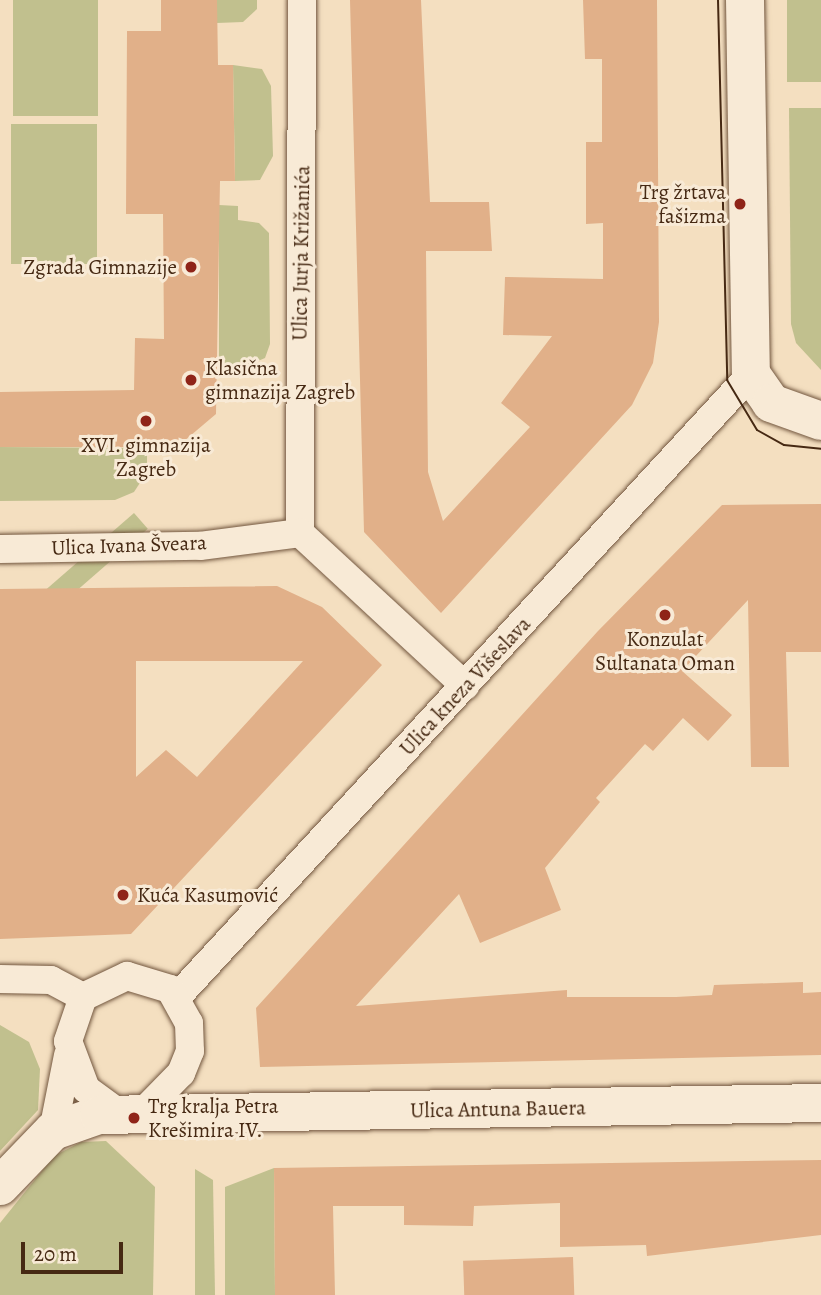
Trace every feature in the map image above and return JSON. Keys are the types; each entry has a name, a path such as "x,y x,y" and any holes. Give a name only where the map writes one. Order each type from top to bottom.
{"main road":[{"path":"745,0 751,374 771,403 821,421"},
{"name":"Ulica Antuna Bauera","path":"145,1114 821,1103"},
{"path":"0,1186 53,1131 82,1118 145,1114"}],"street":[{"name":"Ulica Jurja Križanića","path":"300,533 302,0"},
{"name":"Ulica kneza Višeslava","path":"177,997 751,374"},
{"name":"Ulica Ivana Šveara","path":"0,549 200,546 300,533"},
{"path":"300,533 465,686"},
{"path":"53,1131 65,1089 68,1041 83,997 127,976 159,983 177,997 189,1023 190,1051 167,1093 145,1114 86,1089 68,1041"},
{"path":"0,979 51,980 83,997"}],"shaded area":[{"path":"13,0 98,0 98,116 13,116"},
{"path":"217,0 257,0 257,9 243,22 217,23"},
{"path":"787,0 821,0 821,82 787,82"},
{"path":"233,65 262,69 271,86 273,156 260,180 235,181"},
{"path":"789,108 821,108 821,370 796,343 791,324"},
{"path":"11,124 97,124 97,264 11,264"},
{"path":"219,205 238,206 238,220 259,223 269,233 270,344 265,358 246,366 219,368"},
{"path":"0,447 147,448 147,472 134,492 115,500 0,501"},
{"path":"134,513 148,529 47,617 33,601"},
{"path":"0,1025 29,1042 40,1069 38,1110 0,1151"},
{"path":"106,1141 155,1187 153,1295 0,1295 0,1223 54,1156 81,1142"},
{"path":"274,1168 275,1295 225,1295 225,1187"},
{"path":"195,1169 213,1180 215,1295 195,1295"}],"building":[{"name":"Zgrada Gimnazije","path":"161,0 217,0 218,65 233,65 235,181 220,181 216,414 177,447 0,447 0,392 134,390 135,338 164,339 163,214 126,214 127,31 161,31"},
{"path":"350,0 421,0 430,202 489,202 492,251 426,251 428,472 443,521 530,427 501,403 552,336 503,335 505,277 603,279 603,223 586,224 586,142 602,142 602,59 585,59 583,0 657,0 659,322 653,363 632,405 441,613 364,532"},
{"path":"821,504 821,652 786,652 789,767 751,767 748,600 682,671 732,715 708,741 683,718 653,751 645,744 596,798 600,802 545,868 561,910 480,943 459,894 356,1006 567,990 567,997 676,997 712,995 714,985 803,982 803,993 821,992 821,1055 260,1067 256,1008 598,631 722,505"},
{"path":"277,586 322,607 382,665 131,934 0,939 0,589","holes":["136,661 303,661 197,777 166,750 136,777"]},
{"path":"821,1160 821,1235 647,1256 646,1245 560,1247 560,1203 474,1206 473,1226 404,1225 404,1206 333,1206 335,1295 275,1295 274,1168"},
{"path":"573,1257 574,1295 464,1295 463,1261"}],"tram line":[{"path":"718,0 727,380 757,430 784,445 821,449"}],"place":[{"name":"Trg žrtava fašizma","path":"740,204"},
{"name":"Zgrada Gimnazije","path":"191,267"},
{"name":"Klasična gimnazija Zagreb","path":"191,380"},
{"name":"XVI. gimnazija Zagreb","path":"146,421"},
{"name":"Konzulat Sultanata Oman","path":"665,615"},
{"name":"Kuća Kasumović","path":"123,895"},
{"name":"Trg kralja Petra Krešimira IV.","path":"134,1118"}]}
